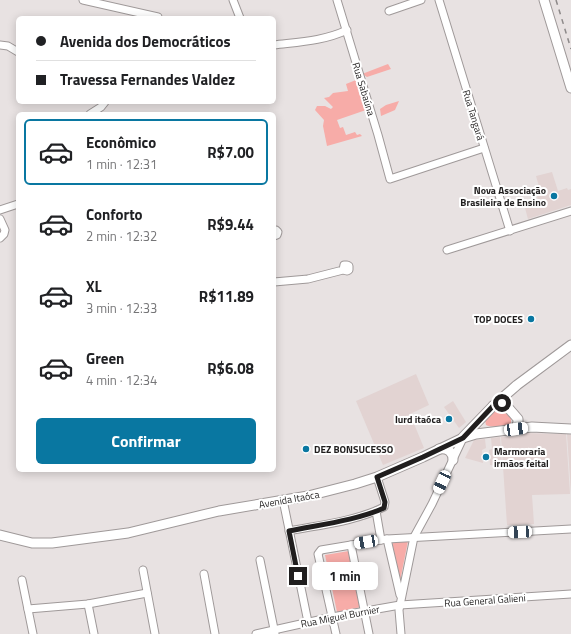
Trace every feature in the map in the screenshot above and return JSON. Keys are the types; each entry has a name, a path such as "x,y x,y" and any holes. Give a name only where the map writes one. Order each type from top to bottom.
{"main road":[{"path":"544,0 571,88"},
{"path":"463,438 493,406 517,385 571,345"},
{"path":"493,406 500,403 505,404 518,419 516,429"},
{"name":"Avenida Itaóca","path":"0,535 32,543 52,543 128,533 219,511 332,490 377,477 463,438 476,434 532,427 571,430"},
{"path":"439,449 449,450 453,455 452,460"}],"street":[{"path":"83,0 154,16"},
{"path":"233,0 239,16"},
{"name":"Rua Sabaúna","path":"337,0 390,179 484,148"},
{"path":"389,11 421,0"},
{"name":"Rua Tangará","path":"439,0 510,231"},
{"path":"276,45 293,44 328,37 347,30"},
{"path":"0,45 8,46 16,51"},
{"path":"93,112 105,104"},
{"path":"0,210 16,205"},
{"path":"447,250 571,211"},
{"path":"0,219 5,230 4,234 0,238"},
{"path":"276,282 308,279 343,270"},
{"path":"401,634 399,615 400,602 414,537 432,504 463,438"},
{"path":"289,531 329,523 384,508 385,504 377,477"},
{"path":"283,500 308,622"},
{"path":"376,511 400,602"},
{"path":"336,634 319,552 322,550 384,539 571,529"},
{"path":"351,545 369,634"},
{"path":"260,560 275,632"},
{"path":"143,570 155,634"},
{"path":"204,574 215,634"},
{"path":"22,580 33,634"},
{"path":"28,609 88,604 147,593"},
{"name":"Rua General Galieni","path":"400,602 571,594"},
{"name":"Rua Miguel Burnier","path":"256,634 275,632 308,622 400,602"},
{"path":"88,604 94,634"}],"shaded area":[{"path":"388,64 391,69 367,77 362,74"},
{"path":"356,80 366,110 337,120 340,128 343,127 346,135 355,132 357,135 360,134 362,136 327,146 323,126 324,120 315,110 317,106 325,106 331,109 333,107 324,98 329,97 333,93 348,91 346,84"},
{"path":"399,101 395,110 381,116 380,109 386,105"},
{"name":"Nova Associação Brasileira de Ensino","path":"552,172 558,191 567,188 568,190 571,189 571,205 528,219 524,204 538,200 536,192 540,190 536,176"},
{"path":"416,374 429,405 410,414 424,448 383,465 356,401"},
{"path":"453,401 466,422 459,428 444,407"},
{"path":"502,407 511,417 511,423 498,426 486,425 485,420 498,408"},
{"path":"522,433 566,434 570,494 532,495 534,524 507,525 501,437 521,436"},
{"path":"567,434 571,435 571,494"},
{"path":"500,437 502,467 490,465 489,450 492,449 491,438"},
{"path":"485,439 486,448 482,450 483,463 465,458 474,440"},
{"path":"392,541 408,541 400,581 399,581"},
{"path":"349,551 361,607 337,612 325,555"}],"railway":[{"path":"556,0 571,49"}],"place":[{"name":"Nova Associação Brasileira de Ensino","path":"554,196"},
{"name":"TOP DOCES","path":"531,319"},
{"name":"Iurd itaóca","path":"449,419"},
{"name":"DEZ BONSUCESSO","path":"306,449"},
{"name":"Marmoraria irmãos feital","path":"486,457"}],"route":[{"path":"298,576 289,531 351,518 384,508 385,502 377,477 463,438 493,406 502,403"}]}
